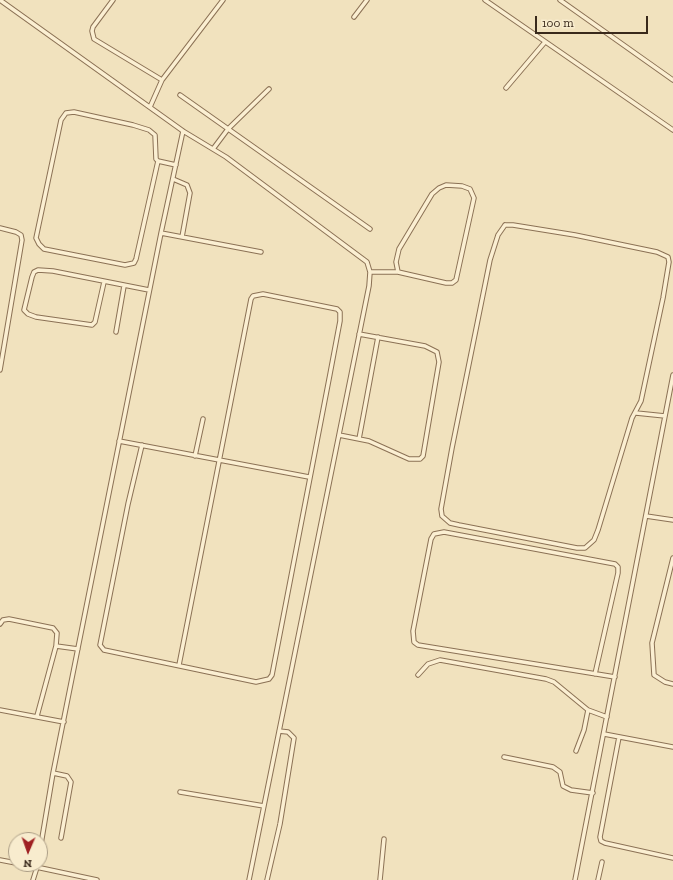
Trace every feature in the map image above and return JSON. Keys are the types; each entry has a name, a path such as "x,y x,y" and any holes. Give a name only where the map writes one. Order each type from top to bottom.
{"lane":[{"path":"0,0 183,131 213,149 367,262 370,272 339,435 249,880"},
{"path":"113,0 93,27 92,31 94,39 162,80"},
{"path":"150,106 162,80 223,0"},
{"path":"354,17 367,0"},
{"path":"485,0 673,130"},
{"path":"560,0 673,80"},
{"path":"506,88 545,42"},
{"path":"213,149 228,129 269,89"},
{"path":"180,95 370,229"},
{"path":"74,112 149,130 155,136 156,159 158,162 134,263 125,265 44,249 39,244 36,238 61,120 66,113 74,112"},
{"path":"43,832 53,773 149,290 183,131"},
{"path":"158,162 176,166"},
{"path":"173,179 187,185 190,193 182,237"},
{"path":"370,272 398,272 446,283 452,283 456,280 474,198 470,189 462,186 446,185 439,188 432,194 399,249 396,262 398,272"},
{"path":"504,225 513,225 575,235 657,252 668,257 669,262 663,298 641,401 636,413 632,418 598,530 594,540 585,548 577,548 459,525 444,520 441,509 482,302 498,234 504,225"},
{"path":"0,228 16,232 21,235 22,240 0,370"},
{"path":"161,234 261,252"},
{"path":"104,282 95,322 92,325 36,317 28,314 24,310 32,277 34,272 38,270 149,290"},
{"path":"116,332 124,286"},
{"path":"142,445 128,504 100,645 104,650 179,666 256,682 269,680 272,675 341,315 337,309 263,294 253,296 251,299 179,666"},
{"path":"339,435 369,440 409,459 420,459 423,456 439,362 437,352 425,346 359,334"},
{"path":"359,439 378,337"},
{"path":"575,880 673,376"},
{"path":"636,413 665,416"},
{"path":"195,456 203,419"},
{"path":"119,441 309,477"},
{"path":"646,516 673,520"},
{"path":"595,674 618,573 618,567 615,564 444,532 434,534 431,539 413,631 414,642 418,645 595,674 614,677"},
{"path":"673,558 652,643 654,675 665,682 673,684"},
{"path":"0,624 3,620 9,619 53,628 57,633 56,646 37,716"},
{"path":"56,646 78,649"},
{"path":"418,675 428,664 440,660 546,678 554,682 588,710 607,717"},
{"path":"0,710 64,722"},
{"path":"576,751 584,730 588,710"},
{"path":"268,880 280,824 294,738 288,732 279,731"},
{"path":"604,734 673,747"},
{"path":"619,737 600,837 601,841 604,843 673,858"},
{"path":"504,757 553,767 560,772 564,786 571,790 593,793"},
{"path":"53,773 67,776 71,782 61,838"},
{"path":"180,792 264,806"},
{"path":"380,880 384,839"},
{"path":"598,880 602,862"},
{"path":"48,868 97,880"}]}
